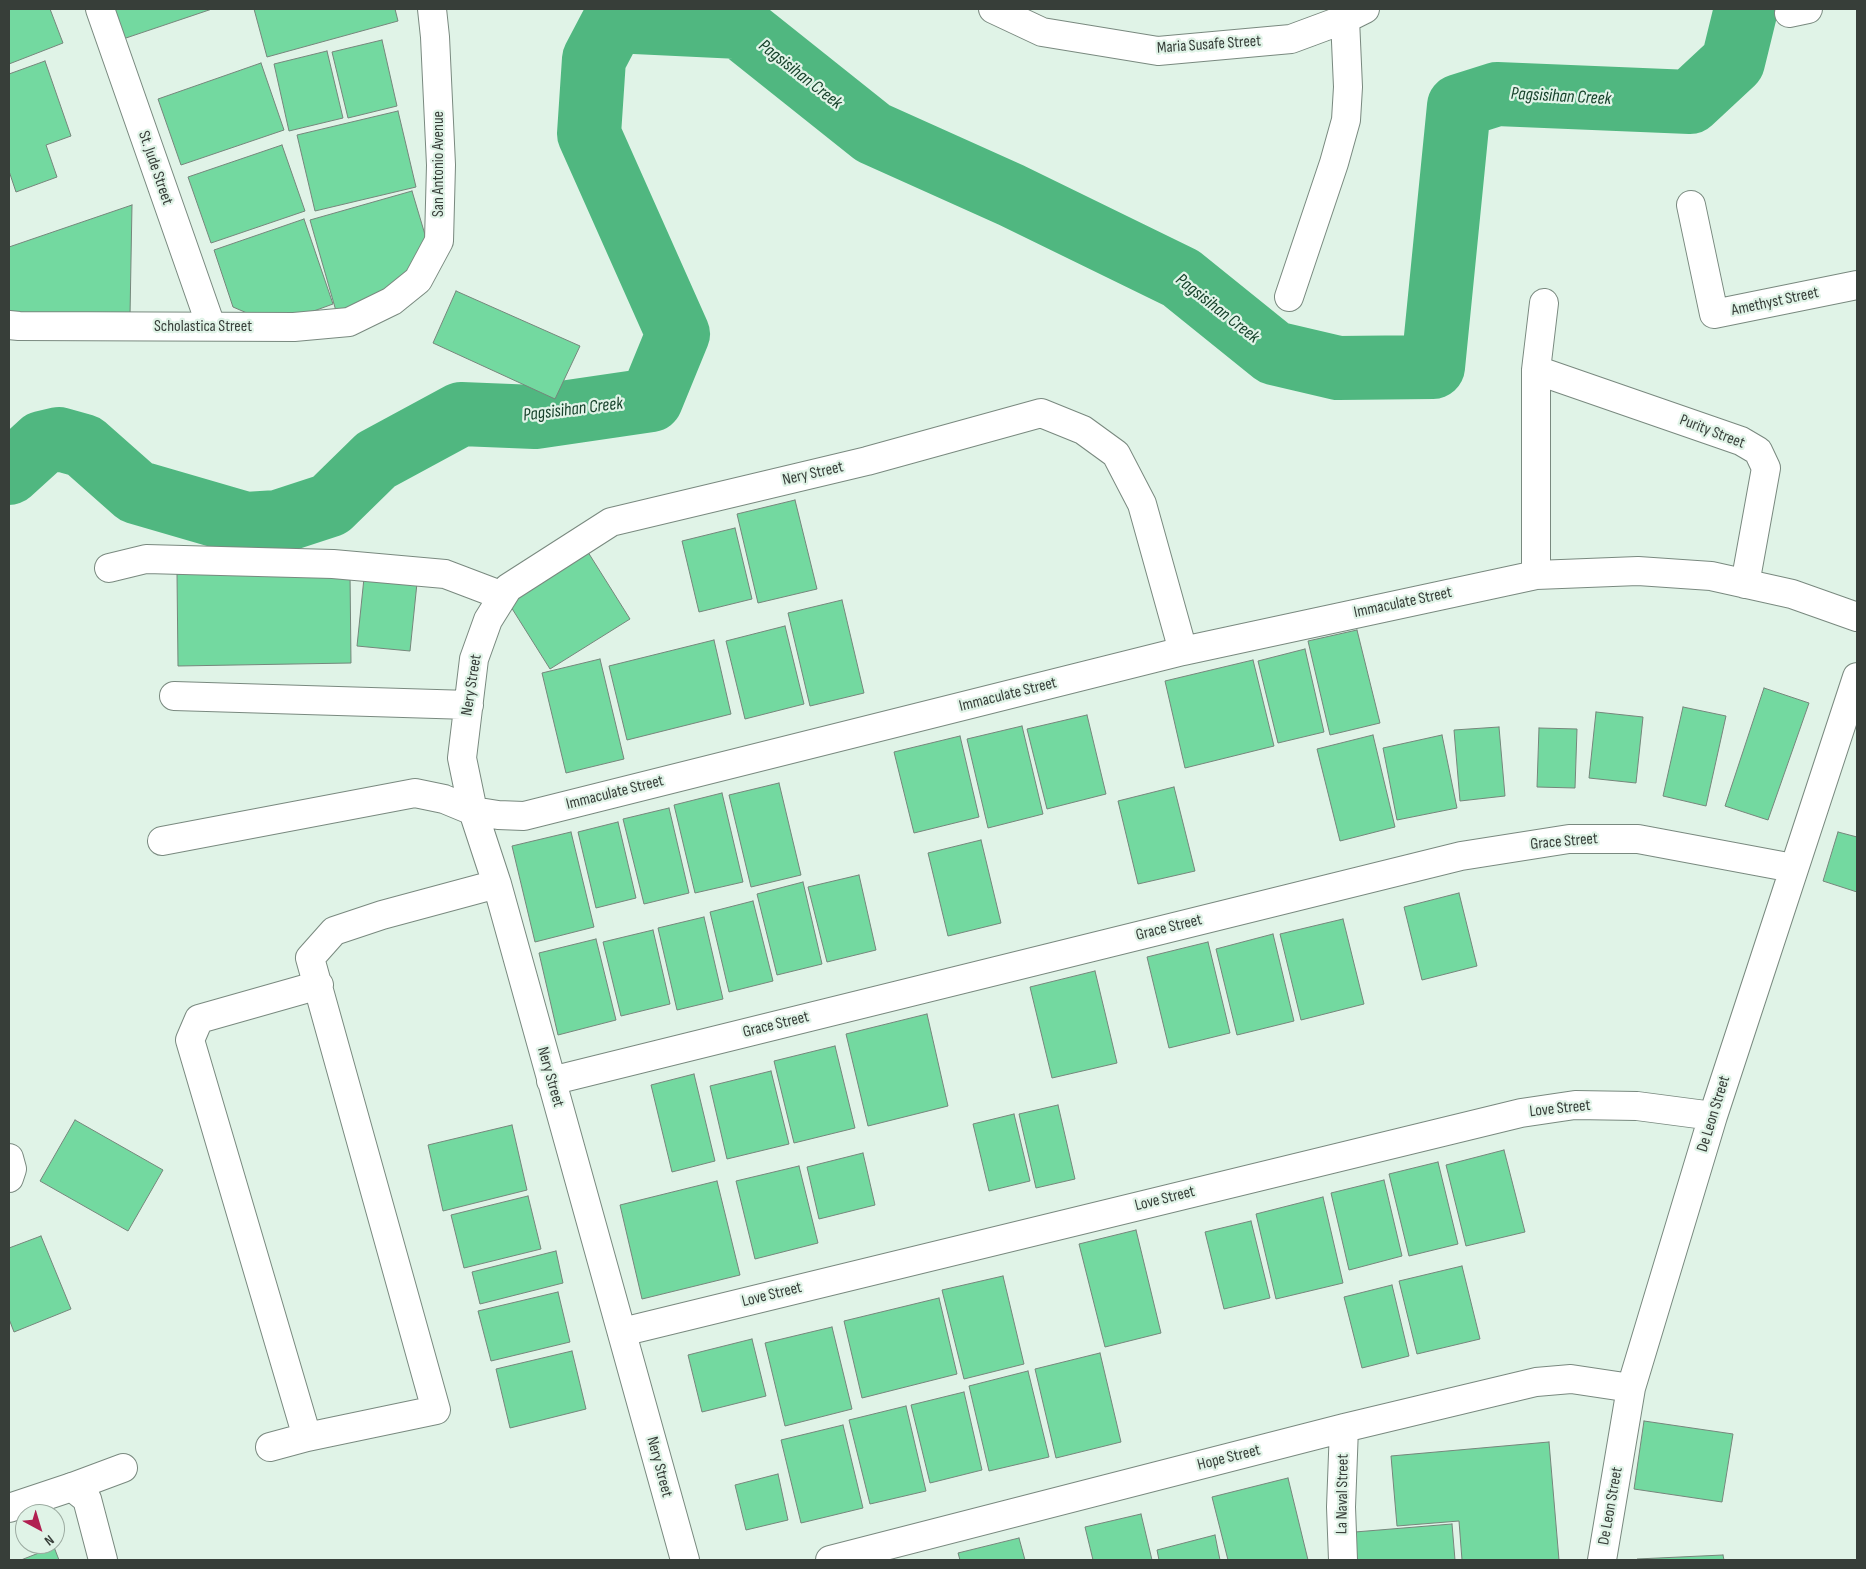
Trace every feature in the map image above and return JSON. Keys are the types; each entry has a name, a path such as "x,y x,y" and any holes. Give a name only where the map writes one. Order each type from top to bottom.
{"street":[{"name":"St. Jude Street","path":"100,9 210,326"},
{"name":"San Antonio Avenue","path":"392,301 418,280 439,241 441,165 432,9"},
{"name":"Maria Susafe Street","path":"993,9 1042,32 1158,51 1292,39 1355,14"},
{"path":"1289,297 1334,163 1346,120 1355,14"},
{"name":"Amethyst Street","path":"1691,205 1714,314 1857,285"},
{"name":"Scholastica Street","path":"9,325 294,327 349,322 392,301"},
{"path":"1536,575 1536,370 1544,303"},
{"name":"Purity Street","path":"1536,370 1741,441 1758,451 1766,468 1745,584"},
{"name":"Nery Street","path":"685,1560 498,884 473,811 462,758 474,659 488,620 508,588 612,522 867,461 1041,413 1083,430 1116,454 1142,504 1184,651"},
{"path":"108,568 146,559 333,564 445,574 503,596"},
{"name":"Immaculate Street","path":"162,841 415,793 444,799 473,811 498,815 524,816 1184,651 1536,575 1638,572 1711,576 1792,594 1857,617"},
{"name":"De Leon Street","path":"1602,1560 1631,1388 1713,1116 1857,677"},
{"path":"174,696 469,705"},
{"name":"Grace Street","path":"551,1081 1461,856 1569,839 1638,838 1793,868"},
{"path":"270,1447 307,1437 436,1410 310,958 334,931 382,915 498,884"},
{"path":"307,1437 190,1040 199,1019 319,985"},
{"name":"Love Street","path":"622,1332 1521,1113 1575,1105 1637,1106 1713,1116"},
{"path":"9,1158 12,1169 9,1178"},
{"name":"Hope Street","path":"830,1560 1344,1428 1536,1382 1571,1379 1631,1388"},
{"name":"La Naval Street","path":"1343,1560 1341,1507 1344,1428"},
{"path":"9,1508 122,1468"},
{"path":"72,1487 87,1499 103,1560"}],"building":[{"path":"9,9 50,9 63,43 9,64"},
{"path":"113,9 212,9 123,39"},
{"path":"254,9 395,9 398,21 267,57"},
{"path":"382,40 397,106 348,118 332,52"},
{"path":"327,51 343,118 289,131 274,64"},
{"path":"45,61 71,136 46,145 57,177 16,192 9,171 9,74"},
{"path":"261,63 284,130 181,165 158,99"},
{"path":"398,111 416,187 315,211 297,135"},
{"path":"282,145 305,211 211,243 188,177"},
{"path":"412,191 426,238 405,275 374,301 336,311 310,220"},
{"path":"132,205 130,316 9,312 9,247"},
{"path":"304,219 333,304 300,316 261,319 233,307 214,250"},
{"path":"456,291 580,346 555,399 433,343"},
{"path":"795,500 817,589 758,603 737,514"},
{"path":"735,528 752,599 699,612 682,541"},
{"path":"586,549 630,619 550,669 506,599"},
{"path":"350,572 351,663 178,666 177,574"},
{"path":"364,578 417,583 410,651 357,646"},
{"path":"842,600 864,693 810,706 788,613"},
{"path":"785,626 804,704 745,719 726,641"},
{"path":"1357,630 1380,723 1330,735 1308,641"},
{"path":"714,640 731,714 627,740 609,666"},
{"path":"1305,649 1324,732 1278,743 1258,661"},
{"path":"600,659 624,759 566,773 542,673"},
{"path":"1253,660 1274,746 1185,768 1165,681"},
{"path":"1764,688 1809,703 1768,820 1725,806"},
{"path":"1683,707 1726,716 1706,806 1663,796"},
{"path":"1596,712 1643,717 1636,783 1589,778"},
{"path":"1087,715 1106,794 1047,809 1027,729"},
{"path":"1022,726 1043,814 988,828 967,739"},
{"path":"1499,727 1505,796 1460,801 1454,730"},
{"path":"1539,728 1577,729 1575,788 1537,787"},
{"path":"1373,735 1395,827 1340,841 1317,749"},
{"path":"1442,735 1457,808 1397,820 1383,748"},
{"path":"960,736 979,817 914,833 894,752"},
{"path":"779,783 801,875 751,887 729,795"},
{"path":"1174,787 1195,871 1138,884 1118,801"},
{"path":"722,793 743,882 695,893 674,805"},
{"path":"669,808 689,893 644,904 623,819"},
{"path":"618,822 636,898 596,908 578,832"},
{"path":"571,832 594,927 535,942 512,846"},
{"path":"1838,832 1857,837 1857,892 1823,881"},
{"path":"981,840 1001,923 948,936 928,853"},
{"path":"859,875 876,950 827,962 808,887"},
{"path":"803,882 822,964 777,975 757,894"},
{"path":"1459,893 1477,966 1422,980 1404,907"},
{"path":"753,901 773,981 729,992 710,912"},
{"path":"704,917 723,999 677,1010 658,928"},
{"path":"1343,919 1364,1004 1301,1020 1280,934"},
{"path":"653,930 670,1004 621,1016 603,942"},
{"path":"1273,934 1294,1021 1237,1035 1216,949"},
{"path":"596,939 616,1020 558,1035 539,953"},
{"path":"1208,942 1230,1033 1169,1048 1147,957"},
{"path":"1095,971 1117,1063 1052,1078 1030,987"},
{"path":"927,1014 948,1106 868,1126 846,1034"},
{"path":"835,1046 855,1128 794,1143 774,1061"},
{"path":"771,1071 789,1144 727,1159 710,1086"},
{"path":"694,1074 715,1161 672,1172 651,1085"},
{"path":"1058,1105 1075,1179 1036,1188 1019,1114"},
{"path":"1014,1114 1030,1181 989,1191 973,1124"},
{"path":"75,1120 163,1170 128,1231 40,1181"},
{"path":"512,1125 527,1190 443,1211 428,1145"},
{"path":"1504,1150 1525,1232 1466,1246 1446,1165"},
{"path":"863,1153 875,1205 819,1219 807,1167"},
{"path":"1438,1162 1458,1244 1409,1256 1389,1174"},
{"path":"799,1166 818,1243 755,1259 736,1181"},
{"path":"1384,1180 1402,1256 1349,1270 1331,1193"},
{"path":"717,1181 740,1275 642,1299 620,1205"},
{"path":"528,1196 541,1249 464,1268 451,1215"},
{"path":"1323,1197 1343,1283 1276,1299 1256,1214"},
{"path":"1251,1221 1270,1298 1224,1309 1205,1232"},
{"path":"1136,1230 1161,1333 1105,1347 1079,1244"},
{"path":"41,1236 71,1309 14,1332 9,1319 9,1248"},
{"path":"556,1251 563,1283 480,1304 472,1272"},
{"path":"1462,1266 1480,1339 1417,1354 1399,1281"},
{"path":"1003,1276 1024,1364 964,1379 942,1290"},
{"path":"1392,1285 1409,1356 1362,1368 1344,1297"},
{"path":"558,1292 570,1342 491,1361 478,1311"},
{"path":"939,1298 957,1374 862,1398 844,1321"},
{"path":"832,1327 852,1409 785,1426 765,1343"},
{"path":"752,1339 766,1396 702,1412 688,1355"},
{"path":"572,1351 586,1409 510,1428 496,1369"},
{"path":"1100,1353 1121,1442 1056,1458 1035,1369"},
{"path":"1028,1371 1049,1457 989,1471 969,1386"},
{"path":"964,1392 982,1470 930,1483 911,1405"},
{"path":"906,1406 926,1491 870,1504 849,1420"},
{"path":"1644,1421 1733,1434 1722,1502 1634,1489"},
{"path":"843,1425 863,1508 801,1523 781,1440"},
{"path":"1549,1442 1559,1560 1462,1560 1459,1521 1397,1526 1391,1456"},
{"path":"778,1474 788,1520 746,1530 735,1485"},
{"path":"1288,1478 1308,1560 1228,1560 1212,1497"},
{"path":"1141,1514 1152,1560 1093,1560 1085,1527"},
{"path":"1452,1524 1455,1560 1357,1560 1355,1532"},
{"path":"1215,1535 1220,1560 1159,1560 1157,1550"},
{"path":"1019,1538 1025,1560 960,1560 958,1553"},
{"path":"36,1554 57,1554 59,1560 21,1560"},
{"path":"1723,1555 1724,1560 1637,1560 1637,1559"}],"waterway":[{"name":"Pagsisihan Creek","path":"9,473 42,443 59,439 84,446 136,492 246,524 278,522 330,505 376,460 461,414 535,417 651,400 678,334 589,134 594,59 614,21 740,27 873,133 1011,195 1181,278 1274,353 1338,368 1433,367 1459,106 1497,94 1690,102 1733,62 1746,9"}]}
